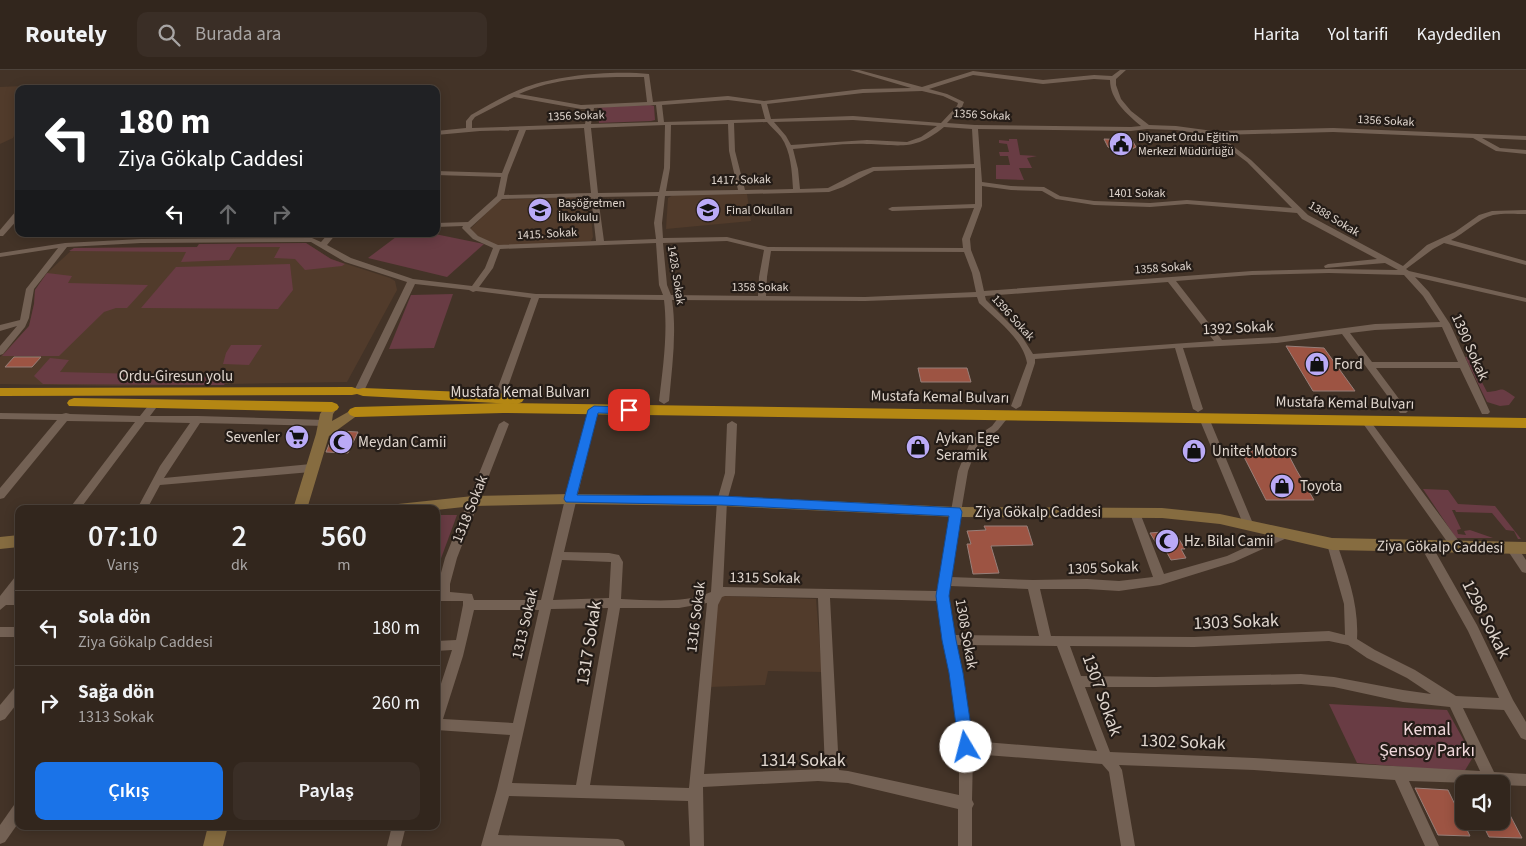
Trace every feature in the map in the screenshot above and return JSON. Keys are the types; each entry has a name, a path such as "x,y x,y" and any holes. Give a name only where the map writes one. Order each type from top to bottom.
{"highway":[{"name":"Ordu-Giresun yolu","path":"0,392 358,392"},
{"name":"Mustafa Kemal Bulvarı","path":"358,392 499,398 1016,406 1365,420 1526,423"},
{"path":"332,407 337,397 358,392 368,397 367,404 355,412"},
{"name":"Ordu-Giresun yolu","path":"0,401 332,407 341,414 355,412"},
{"name":"Mustafa Kemal Bulvarı","path":"355,412 503,408 1005,415 1403,411 1526,412"}],"street":[{"path":"789,147 867,142 879,144 918,142 957,111 961,102 922,88 853,70"},
{"path":"514,95 591,107 728,98 764,103 863,91 922,88 968,71 1044,82 1094,77 1113,78 1123,70"},
{"path":"469,130 469,121 473,116 514,95 530,88 573,78 647,75 650,104"},
{"path":"1113,78 1113,89 1118,99 1128,111 1147,127"},
{"name":"1428. Sokak","path":"659,102 664,124 668,168 659,208 659,241 663,285 668,298 670,314 670,349 664,401"},
{"path":"764,103 769,121 784,137 789,147 795,169 796,190"},
{"path":"591,107 588,127 589,153 600,242"},
{"name":"1356 Sokak","path":"440,133 523,128 854,118 942,123 975,127 1121,129 1147,127 1214,133 1333,130 1526,138"},
{"path":"731,122 732,151 742,191"},
{"name":"1396 Sokak","path":"975,127 978,206 966,238 967,250 979,285 979,294 982,301 1018,338 1030,356 1031,363 1016,406"},
{"path":"473,290 489,268 497,247 477,238 468,232 466,228 500,197 505,175 523,128"},
{"name":"1388 Sokak","path":"1214,133 1249,161 1298,211 1340,237 1384,260"},
{"path":"1474,136 1498,150 1526,152"},
{"name":"1417. Sokak","path":"500,197 836,188 864,171 884,167 977,166"},
{"path":"440,173 505,175"},
{"name":"1401 Sokak","path":"978,184 1010,188 1044,189 1058,198 1094,204 1150,206 1187,202 1298,211"},
{"path":"892,209 978,206"},
{"path":"1288,272 1384,260 1406,270 1430,247 1445,241 1482,217 1492,213 1526,212"},
{"path":"0,234 15,217"},
{"path":"440,225 469,224"},
{"path":"132,242 136,237"},
{"path":"220,240 224,237"},
{"path":"322,246 330,237"},
{"path":"1340,237 1380,273"},
{"name":"1415. Sokak","path":"497,247 727,239 768,249 967,250"},
{"name":"1358 Sokak","path":"0,255 65,245 220,240 312,240 348,260 412,281 473,290 536,296 668,298 866,299 979,294 1288,272 1380,273 1406,270 1526,300"},
{"path":"1445,241 1526,262"},
{"path":"0,352 16,334 23,322 30,289 65,245"},
{"path":"762,299 763,277 768,249"},
{"name":"1390 Sokak","path":"1406,270 1426,294 1446,324 1485,412"},
{"path":"1170,279 1220,343"},
{"path":"358,392 412,281"},
{"path":"499,398 536,296"},
{"path":"0,328 23,322"},
{"name":"1392 Sokak","path":"1030,356 1278,340 1375,327 1446,324"},
{"path":"1344,332 1403,411"},
{"path":"1178,346 1201,414 1249,526"},
{"path":"1369,365 1463,365"},
{"path":"77,505 154,404"},
{"path":"301,505 327,414 332,407"},
{"name":"1313 Sokak","path":"488,844 504,789 516,729 570,499 594,410"},
{"path":"0,416 198,419 324,428 355,412"},
{"name":"1308 Sokak","path":"965,846 967,804 966,747 956,673 942,596 963,471 974,442 994,428 1005,415"},
{"path":"0,495 66,416"},
{"path":"144,505 156,482 198,419"},
{"path":"1365,420 1457,547"},
{"name":"1318 Sokak","path":"441,596 451,558 504,424"},
{"name":"1316 Sokak","path":"697,846 696,781 712,605 717,595 722,501 728,488 730,474 732,424"},
{"path":"156,482 312,468"},
{"name":"Ziya Gökalp Caddesi","path":"436,505 473,501 570,499 722,501 956,512 1162,513 1220,519 1332,544 1519,548"},
{"path":"1135,513 1160,580"},
{"name":"1305 Sokak","path":"945,581 1119,586 1160,580 1230,559 1285,534"},
{"path":"0,542 15,542"},
{"path":"1332,544 1343,578 1353,628 1351,642"},
{"name":"1298 Sokak","path":"1427,547 1473,629 1508,704 1526,734"},
{"path":"1519,548 1526,569"},
{"name":"1317 Sokak","path":"558,556 609,556 615,558 618,562 615,603 582,791"},
{"path":"1,603 15,585"},
{"path":"1033,585 1047,642"},
{"name":"1315 Sokak","path":"441,596 500,606 615,603 676,604 700,600 724,591 942,596"},
{"path":"824,594 832,776"},
{"path":"1,603 15,601"},
{"path":"440,707 460,645 469,601"},
{"path":"0,632 15,632"},
{"name":"1303 Sokak","path":"949,640 1194,642 1329,636 1351,642 1411,674 1454,702"},
{"name":"1307 Sokak","path":"1062,642 1106,758 1115,770 1128,846"},
{"path":"440,646 460,645"},
{"path":"1077,681 1156,682 1301,679 1334,682 1403,696 1454,702 1508,704"},
{"path":"0,716 15,696"},
{"path":"1454,702 1489,775"},
{"path":"440,724 516,729"},
{"name":"1302 Sokak","path":"966,747 1106,758 1254,764 1455,776"},
{"path":"1399,774 1432,846"},
{"name":"1314 Sokak","path":"696,781 848,777 967,804"},
{"name":"1302 Sokak","path":"1510,779 1526,780"},
{"path":"504,789 695,795"},
{"path":"0,837 15,816"},
{"path":"213,846 217,830"},
{"path":"394,846 398,830"},
{"path":"488,844 618,846"}],"shaded area":[{"path":"15,86 15,133 13,138 0,144 0,87"},
{"name":"Final Okulları","path":"747,194 751,221 666,229 668,198 673,195"},
{"name":"Başöğretmen İlkokulu","path":"589,196 593,237 591,241 498,246 479,237 470,229 500,200"},
{"path":"306,243 331,259 395,281 397,290 347,382 116,386 0,384 0,357 29,326 35,290 46,274 74,248 197,247 199,244"},
{"path":"722,596 816,599 822,672 768,671 765,685 710,687 717,607"}],"green space":[{"path":"654,106 655,120 599,123 598,107"},
{"path":"1009,139 1017,139 1020,155 1037,156 1027,158 1032,168 1019,168 1024,180 996,179 996,165 1010,165 1008,156 1000,156 999,152 1009,152 1007,144 999,143 999,140 1009,141"},
{"path":"440,235 484,244 447,277 368,258 396,237 440,237"},
{"path":"306,243 331,259 345,264 342,266 305,270 295,259 274,258 280,247 237,247 229,260 181,262 186,252 69,251 74,248 197,247 199,244"},
{"path":"290,264 293,290 278,309 141,308 176,267"},
{"path":"47,273 72,276 68,283 148,285 127,308 116,308 104,312 59,356 2,356 29,326 35,290"},
{"path":"453,294 434,348 389,349 411,295"},
{"path":"231,345 262,345 249,365 223,364 226,353"},
{"path":"1465,357 1469,357 1487,392 1503,390 1515,397 1509,405 1500,406 1487,402"},
{"path":"50,358 69,360 60,372 181,375 180,377 211,377 212,375 229,378 224,385 43,384 34,376"},
{"path":"1423,489 1448,490 1458,504 1495,506 1521,539 1518,539 1514,531 1506,530 1492,513 1456,512 1452,510 1461,529 1457,530 1458,534 1466,535 1464,531 1470,530 1493,538 1456,538"},
{"path":"440,515 457,515 440,561"},
{"name":"Kemal Şensoy Parkı","path":"1329,704 1447,710 1473,757 1464,772 1357,763"}],"building":[{"name":"Diyanet Ordu Eğitim Merkezi Müdürlüğü","path":"1104,139 1132,140 1136,147 1132,149 1114,149 1108,147"},
{"name":"Ford","path":"1286,346 1324,348 1355,391 1313,391"},
{"path":"14,357 41,357 32,367 5,367"},
{"path":"918,368 967,368 971,382 921,382"},
{"name":"Meydan Camii","path":"338,431 358,432 348,453 326,452 333,435"},
{"path":"1286,450 1314,500 1266,500 1241,451"},
{"path":"984,526 1027,526 1033,545 991,546 999,573 973,574 967,544 971,544 967,531 986,530"},
{"name":"Hz. Bilal Camii","path":"1174,531 1185,549 1181,549 1186,558 1171,560 1166,551 1161,551 1150,533"},
{"path":"1415,788 1448,790 1455,805 1455,830 1467,830 1470,836 1438,835"},
{"path":"1510,815 1522,838 1489,837 1486,830 1510,830"}],"place":[{"name":"Diyanet Ordu Eğitim Merkezi Müdürlüğü","path":"1121,144"},
{"name":"Başöğretmen İlkokulu","path":"540,210"},
{"name":"Final Okulları","path":"708,210"},
{"name":"Ford","path":"1317,364"},
{"name":"Sevenler","path":"297,437"},
{"name":"Meydan Camii","path":"341,442"},
{"name":"Aykan Ege Seramik","path":"918,447"},
{"name":"Unitet Motors","path":"1194,451"},
{"name":"Toyota","path":"1282,486"},
{"name":"Hz. Bilal Camii","path":"1167,541"}],"route":[{"path":"629,410 594,410 570,499 722,501 956,512 942,596 956,673 966,747"}]}
